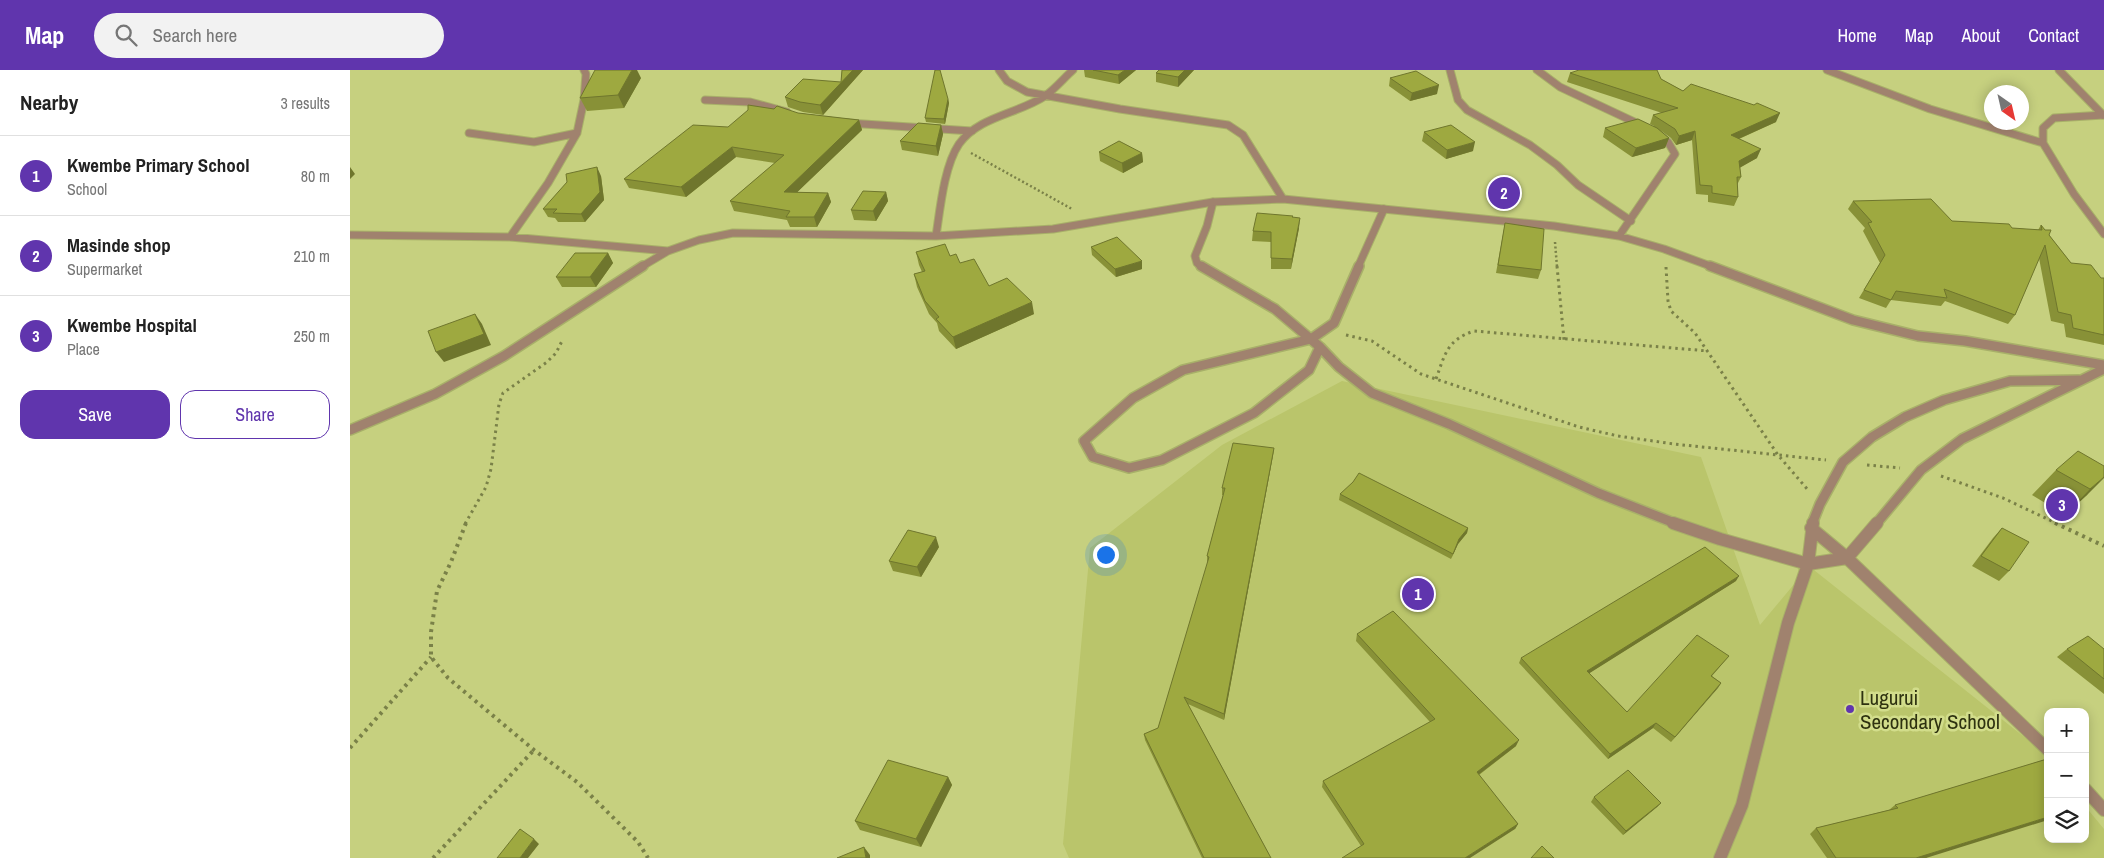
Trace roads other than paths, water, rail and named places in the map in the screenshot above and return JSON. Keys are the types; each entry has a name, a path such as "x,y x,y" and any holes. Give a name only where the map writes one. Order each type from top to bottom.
{"street":[{"path":"510,237 548,183 577,133 584,100 586,74 584,70"},
{"path":"999,70 1007,81 1027,92 1228,125 1243,135 1283,199"},
{"path":"936,236 949,174 958,146 972,131 1008,112 1045,96 1073,70"},
{"path":"1450,70 1458,100 1467,110 1530,145 1557,165 1578,185 1631,221"},
{"path":"1537,70 1560,87 1657,133 1668,142 1675,154 1619,236"},
{"path":"1827,70 1930,109 2043,143"},
{"path":"2059,70 2103,115"},
{"path":"704,100 765,104 794,114"},
{"path":"2103,115 2082,114 2054,118 2042,128 2043,143 2074,194 2104,234"},
{"path":"838,122 972,131"},
{"path":"469,133 534,142 577,133"},
{"path":"350,430 374,422 435,394 504,356 622,278 668,251 699,240 733,233 936,236 1053,229 1212,202 1283,199 1554,226 1619,236 1664,249 1854,320 1918,336 1965,341 2104,367"},
{"path":"1212,202 1207,226 1195,256 1197,263 1204,269 1262,300 1311,339 1339,367 1372,393 1449,424 1598,494 1659,518 1720,539 1808,564 1848,558 1921,470 1962,439 2104,367"},
{"path":"1320,347 1309,370 1254,413 1162,460 1129,468 1109,464 1093,457 1084,441 1133,398 1184,370 1311,339 1334,323 1384,209"},
{"path":"350,235 510,237 668,251"},
{"path":"1720,858 1742,805 1788,623 1808,564 1811,528 1820,504 1843,462 1872,437 1905,417 1944,400 2010,381 2081,380"},
{"path":"1811,528 1848,558 2044,746"},
{"path":"2089,793 2104,810"}],"place":[{"name":"Masinde shop","path":"1504,193"},
{"name":"Kwembe Hospital","path":"2062,505"},
{"name":"Kwembe Primary School","path":"1418,594"},
{"name":"Lugurui Secondary School","path":"1850,709"}]}
